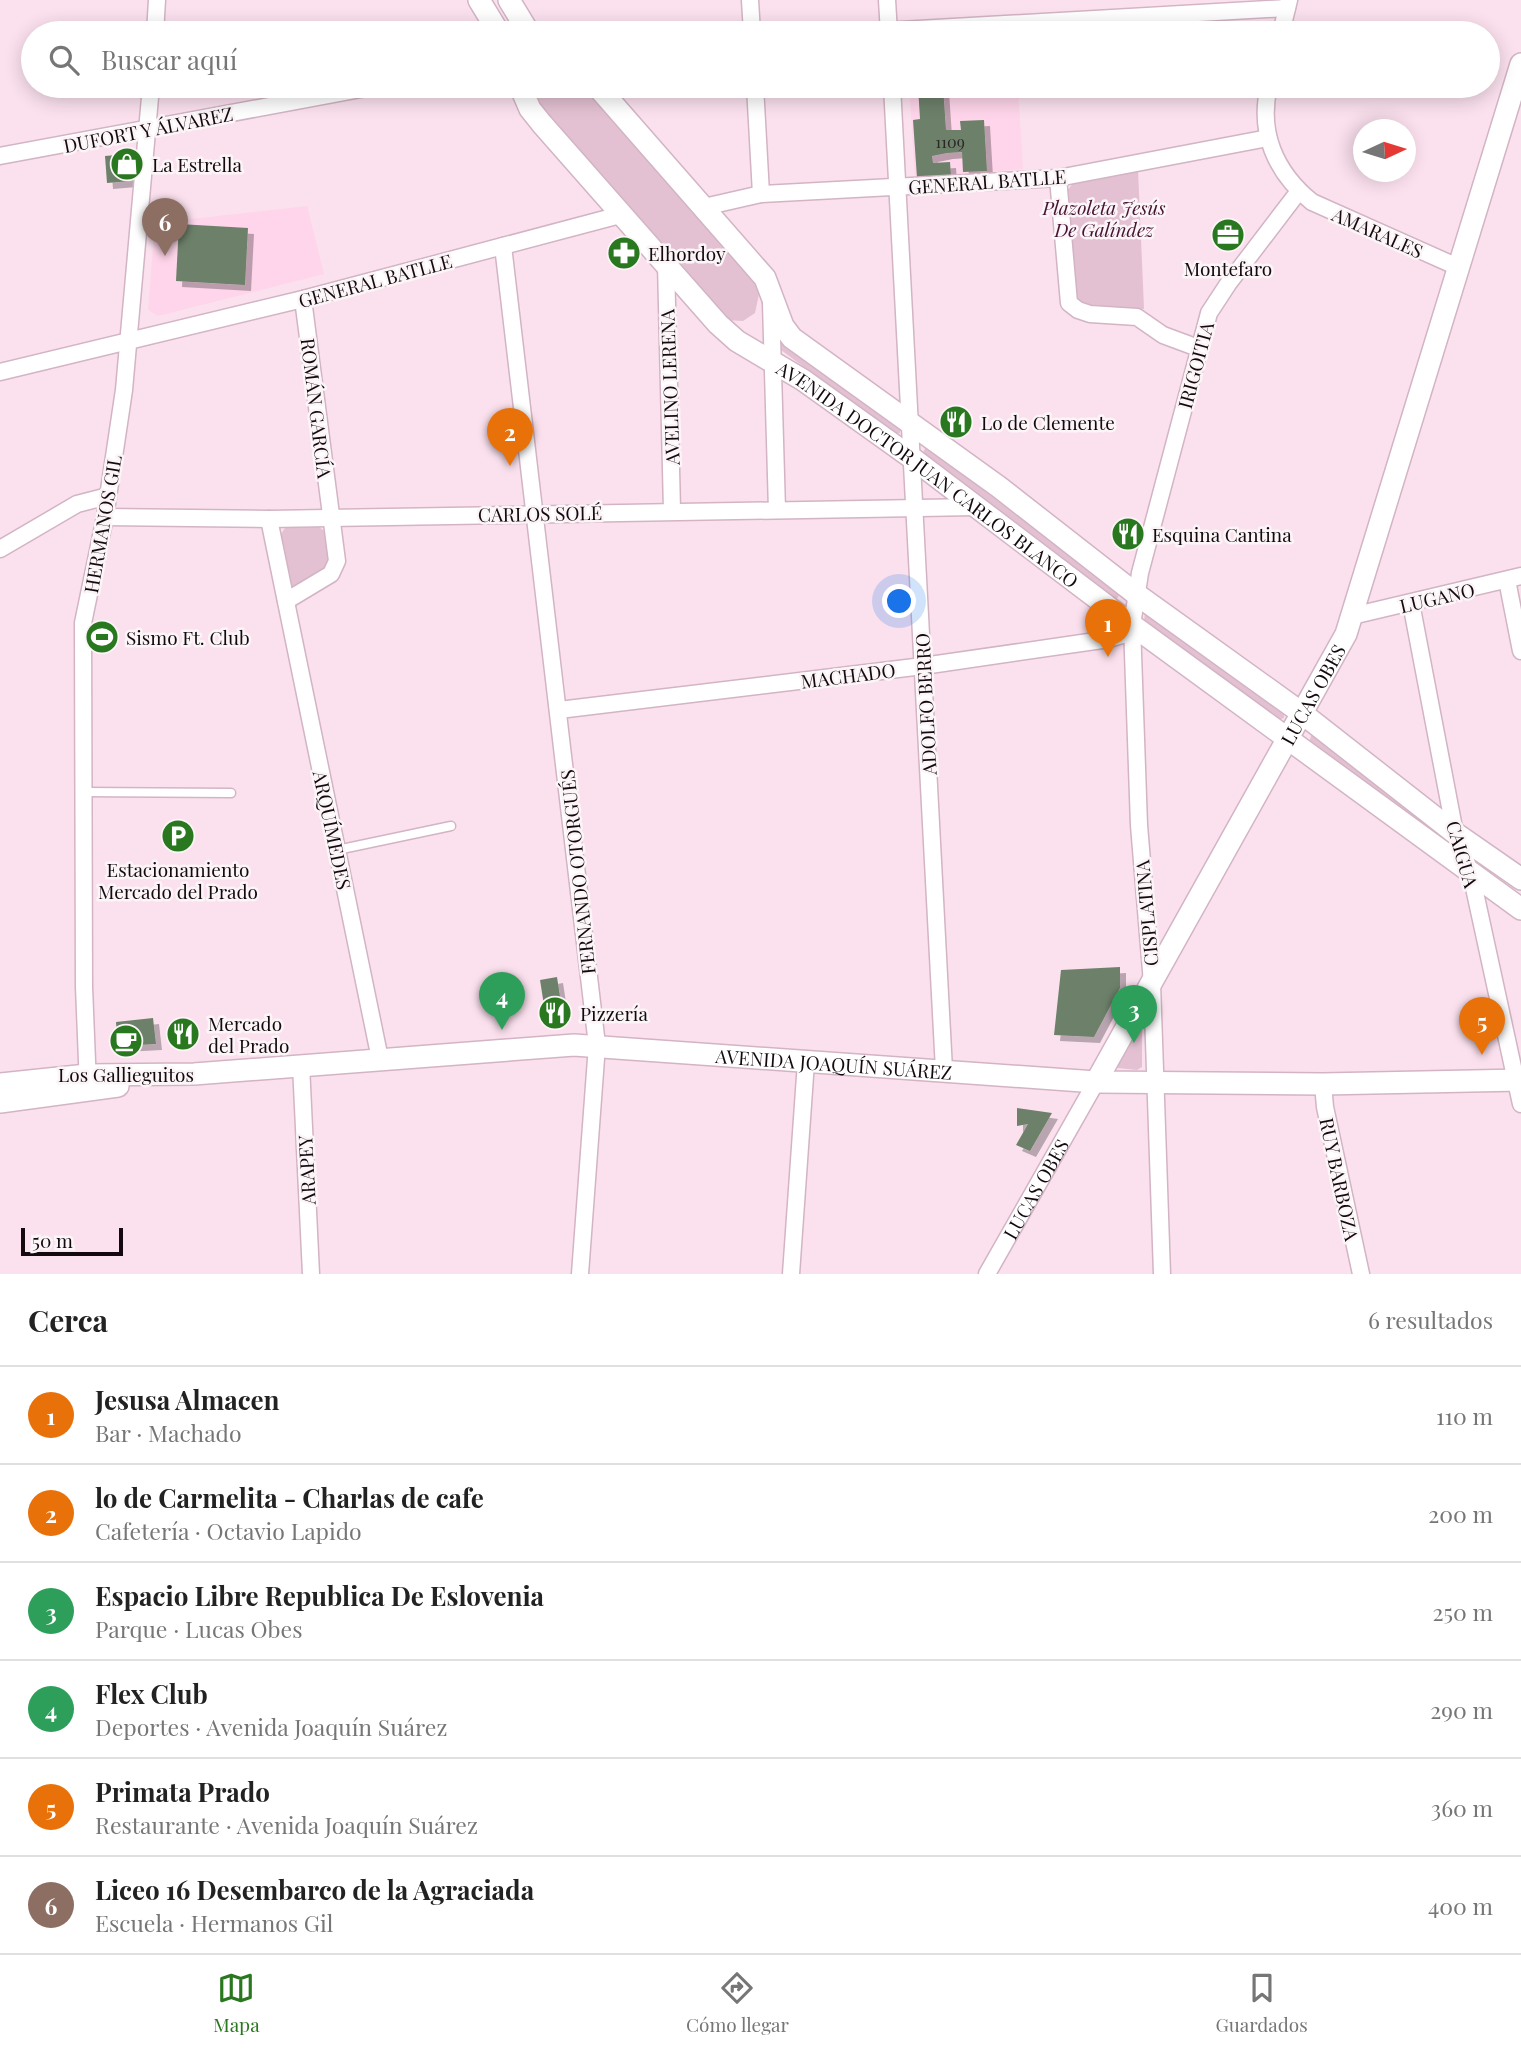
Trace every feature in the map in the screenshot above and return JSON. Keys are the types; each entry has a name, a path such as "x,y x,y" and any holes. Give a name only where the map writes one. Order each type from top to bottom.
{"street":[{"path":"156,21 157,0"},
{"path":"479,0 492,21"},
{"path":"509,0 521,21"},
{"path":"750,0 751,21"},
{"path":"887,0 888,21"},
{"path":"1046,21 1288,4"},
{"name":"LUCAS OBES","path":"987,1274 1339,650 1352,616 1521,64"},
{"name":"HERMANOS GIL","path":"88,1083 83,623 105,517 128,341 150,98"},
{"name":"DUFORT Y ÁLVAREZ","path":"0,156 313,98"},
{"name":"AVENIDA DOCTOR JUAN CARLOS BLANCO","path":"525,98 530,109 620,215 718,324 737,341 912,458 1132,625 1521,909"},
{"name":"AVENIDA DOCTOR JUAN CARLOS BLANCO","path":"608,98 765,278 783,326 792,338 999,487 1136,594 1303,715 1455,833 1517,873"},
{"path":"756,98 761,194"},
{"name":"ADOLFO BERRO","path":"893,98 944,1070"},
{"path":"1266,98 1264,108 1268,138 1275,158 1299,191"},
{"name":"GENERAL BATLLE","path":"704,207 761,194 1058,178 1268,138"},
{"path":"1058,178 1069,303 1077,310 1090,314 1138,317 1163,335 1198,348"},
{"name":"AMARALES","path":"1299,191 1312,202 1460,268"},
{"name":"IRIGOITIA","path":"1136,594 1198,348 1217,299 1299,191"},
{"name":"GENERAL BATLLE","path":"0,372 303,299 620,215"},
{"name":"FERNANDO OTORGUÉS","path":"503,246 597,1045 580,1274"},
{"name":"AVELINO LERENA","path":"666,264 672,510"},
{"path":"770,293 777,510"},
{"name":"ROMÁN GARCÍA","path":"303,299 331,517"},
{"path":"0,548 77,504 108,496"},
{"name":"CARLOS SOLÉ","path":"105,517 270,519 672,510 976,507"},
{"path":"286,601 334,570 337,561 331,517"},
{"name":"ARQUÍMEDES","path":"270,519 380,1059"},
{"path":"1514,578 1521,651"},
{"name":"LUGANO","path":"1352,616 1514,578"},
{"name":"CISPLATINA","path":"1136,594 1132,625 1139,825 1152,983 1162,1274"},
{"name":"CAIGUA","path":"1411,603 1455,833 1471,874 1518,1080 1521,1104"},
{"name":"MACHADO","path":"559,710 923,666 1109,639 1122,635 1132,625"},
{"path":"1471,874 1517,873"},
{"name":"AVENIDA JOAQUÍN SUÁREZ","path":"0,1102 142,1074 150,1077 597,1045 1096,1082 1323,1084 1518,1080"},
{"path":"791,1274 806,1062"},
{"name":"ARAPEY","path":"301,1065 311,1274"},
{"name":"AVENIDA JOAQUÍN SUÁREZ","path":"0,1084 88,1083"},
{"name":"RUY BARBOZA","path":"1323,1084 1325,1107 1361,1274"}],"lane":[{"path":"84,792 230,793"},
{"path":"337,850 451,826"}],"shaded area":[{"path":"910,98 1019,98 1023,169 915,178"},
{"path":"307,206 324,274 158,316 148,310 155,223"}],"green space":[{"path":"536,98 599,98 761,285 755,313 743,321 724,320 538,106"},
{"name":"Plazoleta Jesús De Galíndez","path":"1138,169 1144,309 1081,305 1073,295 1066,192 1074,182"},
{"path":"779,337 900,428 900,433 894,434 777,347"},
{"path":"926,446 1120,594 1115,601 922,455"},
{"path":"319,527 327,533 330,557 328,569 297,587 292,586 281,534 285,528"},
{"path":"1145,612 1284,712 1284,718 1278,720 1144,621"},
{"path":"1312,733 1439,832 1438,834 1309,742"},
{"path":"1137,1025 1142,1028 1142,1067 1137,1070 1118,1068 1116,1063"}],"building":[{"path":"919,98 944,98 946,130 961,130 960,121 984,120 987,171 963,172 962,152 947,153 932,156 933,163 950,162 951,176 917,178 913,120 920,119"},
{"path":"129,154 131,181 107,183 105,156"},
{"path":"179,224 248,228 245,285 176,281"},
{"path":"1120,967 1120,988 1094,1037 1054,1035 1061,970"},
{"path":"557,977 563,1016 546,1018 540,980"},
{"path":"153,1018 156,1044 118,1046 116,1022"},
{"path":"1017,1108 1052,1113 1030,1151 1016,1145 1028,1124 1017,1126"}],"place":[{"name":"La Estrella","path":"127,164"},
{"name":"Montefaro","path":"1228,235"},
{"name":"Elhordoy","path":"624,253"},
{"name":"Liceo 16 Desembarco de la Agraciada","path":"165,256"},
{"name":"Lo de Clemente","path":"956,422"},
{"name":"lo de Carmelita - Charlas de cafe","path":"510,466"},
{"name":"Esquina Cantina","path":"1128,534"},
{"name":"Sismo Ft. Club","path":"102,637"},
{"name":"Jesusa Almacen","path":"1108,657"},
{"name":"Estacionamiento Mercado del Prado","path":"178,836"},
{"name":"Pizzería","path":"555,1013"},
{"name":"Flex Club","path":"502,1030"},
{"name":"Mercado del Prado","path":"183,1034"},
{"name":"Los Gallieguitos","path":"126,1041"},
{"name":"Espacio Libre Republica De Eslovenia","path":"1134,1043"},
{"name":"Primata Prado","path":"1482,1055"}]}
